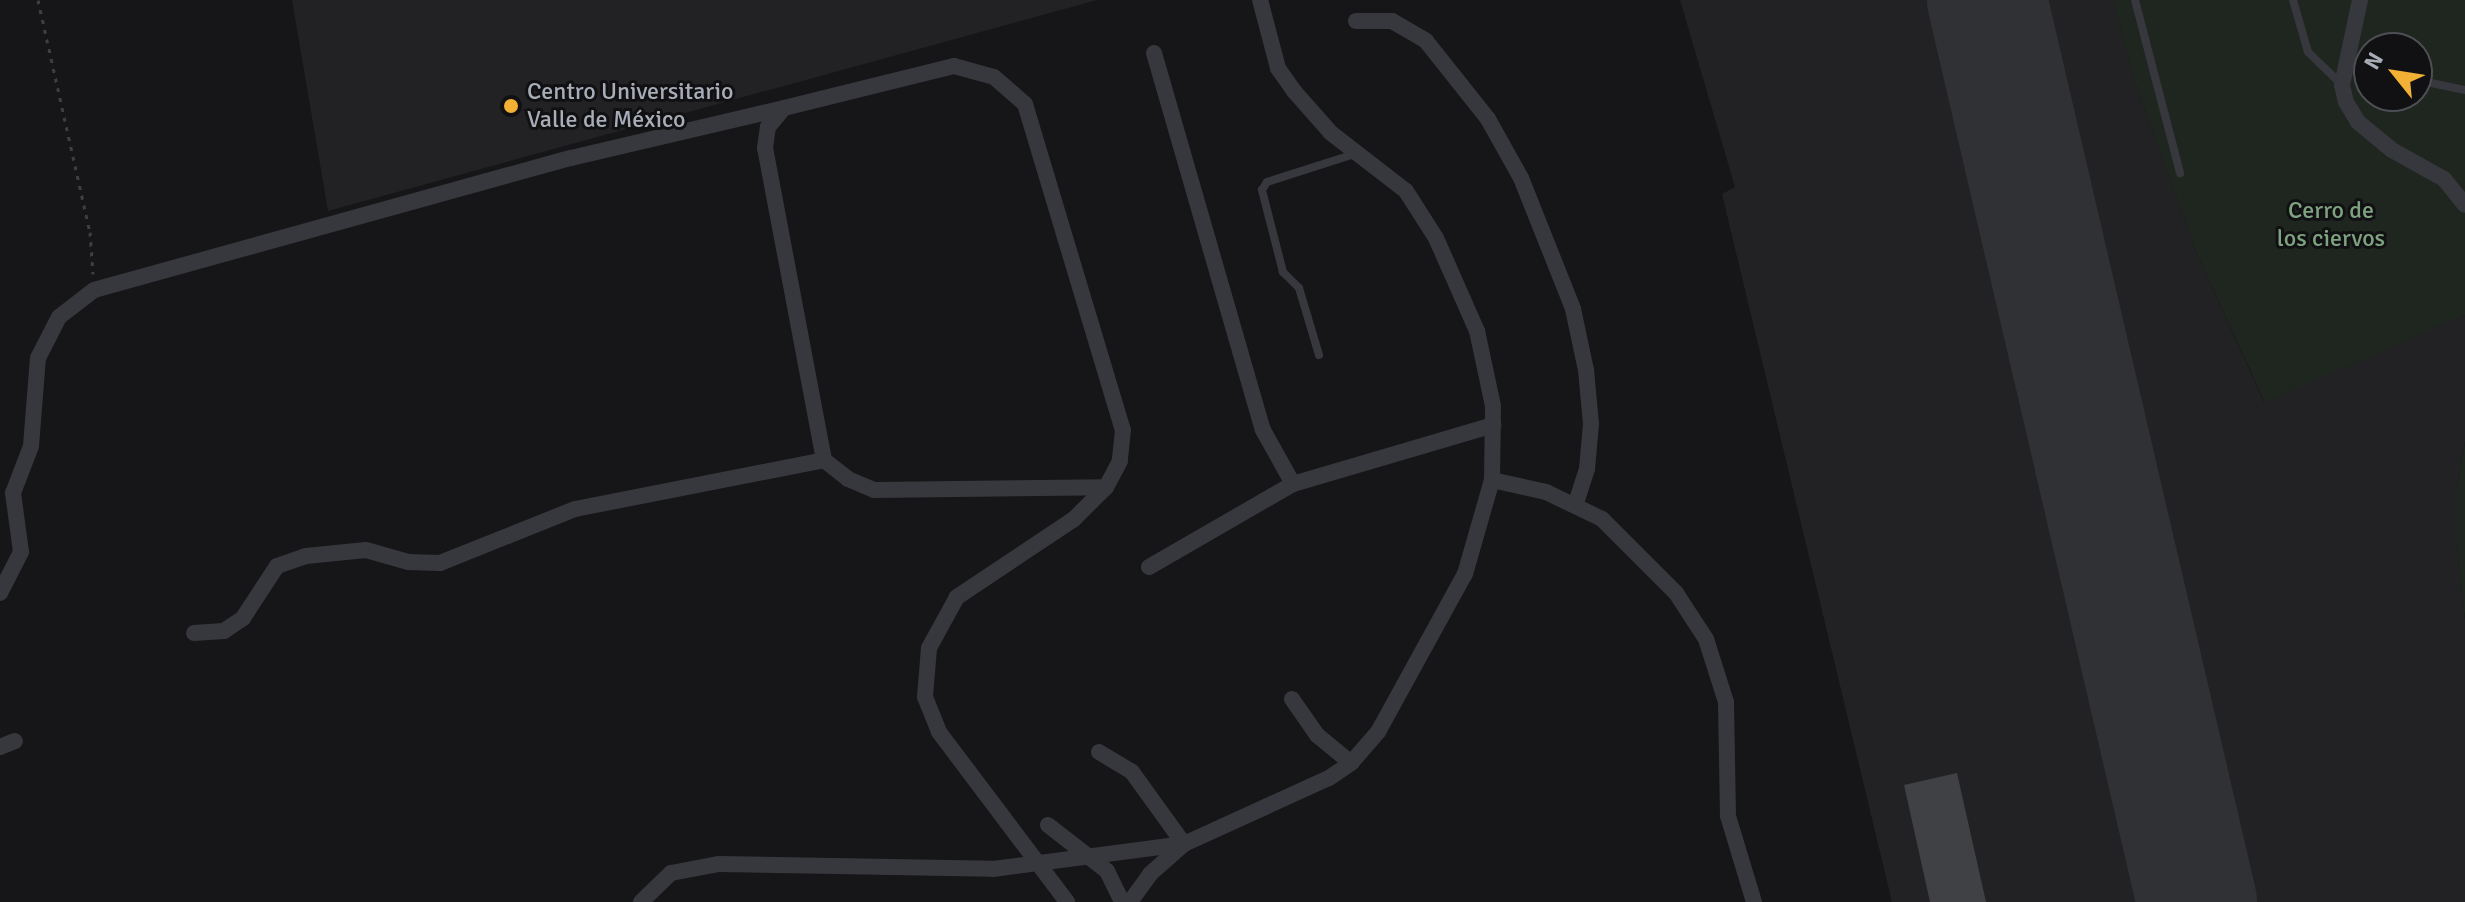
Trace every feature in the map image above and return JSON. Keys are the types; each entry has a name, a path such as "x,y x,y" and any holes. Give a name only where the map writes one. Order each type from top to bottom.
{"street":[{"path":"641,902 671,873 719,864 993,869 1088,854 1184,844 1281,804 1351,763 1378,732 1465,574 1492,480 1493,425 1477,331 1436,238 1406,191 1308,111 1278,68 1260,0"},
{"path":"2360,0 2342,85 2358,122 2392,150 2444,179 2465,205"},
{"path":"1356,21 1392,21 1426,41 1488,119 1521,178 1563,279 1586,370 1591,424 1587,469 1576,502"},
{"path":"1154,53 1263,430 1293,484"},
{"path":"0,593 21,552 13,493 31,446 38,358 59,317 94,290 571,158 954,66 994,77 1025,104 1123,430 1120,461 1106,487 1074,519 957,597 929,648 925,697 939,732 1067,902"},
{"path":"784,108 768,127 765,148 824,460 848,479 874,490 1106,487"},
{"path":"1149,567 1293,484 1493,425"},
{"path":"194,633 224,631 243,618 277,566 306,556 366,550 408,562 440,563 575,509 824,460"},
{"path":"1492,480 1576,502 1602,519 1676,593 1706,639 1726,702 1728,816 1754,902"},
{"path":"1292,699 1317,735 1351,763"},
{"path":"1099,752 1132,772 1184,844"},
{"path":"1048,825 1107,871 1122,902"},
{"path":"1130,902 1150,874 1184,844"}],"lane":[{"path":"2135,0 2180,173"},
{"path":"2293,0 2308,52 2342,85"},
{"path":"2347,62 2353,63"},
{"path":"2433,83 2465,90"},
{"path":"1319,355 1299,288 1283,272 1262,190 1267,182 1359,152"}],"path":[{"path":"38,0 90,232 94,290"}],"shaded area":[{"name":"Centro Universitario Valle de México","path":"292,0 1097,0 328,211"},
{"path":"1680,0 2113,0 2134,80 2195,249 2264,402 2465,315 2465,442 2457,489 2457,547 2465,620 2465,902 1892,902 1722,194 1735,187"}],"green space":[{"name":"Cerro de los ciervos","path":"2113,0 2465,0 2465,315 2265,403 2195,249 2134,80"},
{"path":"2465,442 2465,620 2457,547 2457,489"}],"building":[{"path":"1957,773 1986,902 1930,902 1904,785"}],"runway":[{"path":"1987,0 2197,902"}],"place":[{"name":"Centro Universitario Valle de México","path":"511,106"}]}
